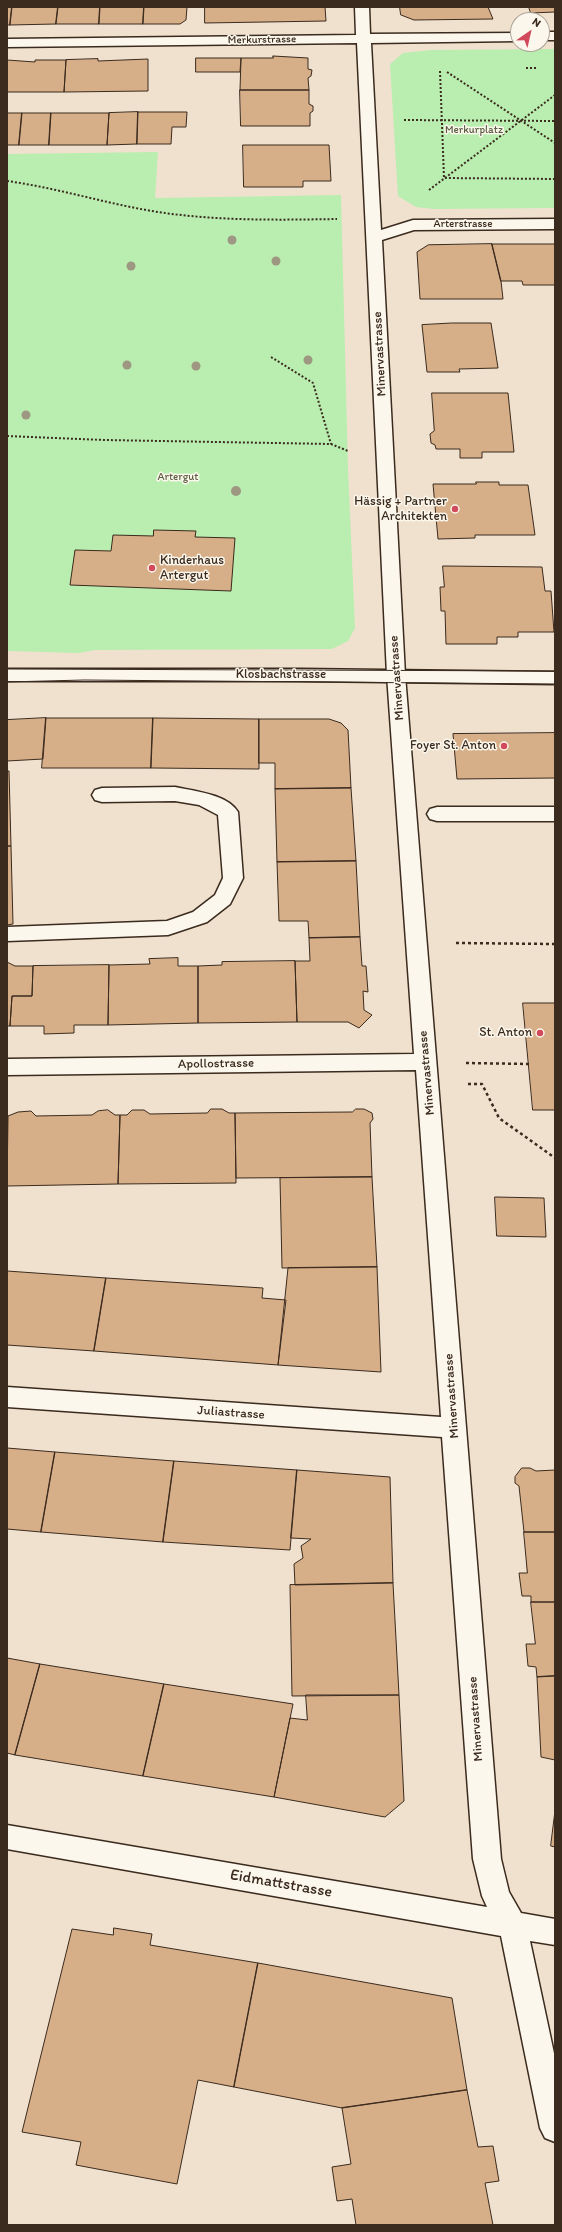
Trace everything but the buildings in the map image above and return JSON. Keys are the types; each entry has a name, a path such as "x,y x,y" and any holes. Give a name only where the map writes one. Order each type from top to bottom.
{"street":[{"name":"Minervastrasse","path":"362,7 396,676 486,1859 496,1896 513,1925 555,2128"},
{"name":"Merkurstrasse","path":"7,43 510,37"},
{"name":"Arterstrasse","path":"374,237 414,224 555,224"},
{"name":"Klosbachstrasse","path":"7,676 396,676 555,678"},
{"path":"7,934 168,928 200,917 224,899 233,878 228,812 204,799 175,794 102,794"},
{"path":"437,814 555,814"},
{"name":"Apollostrasse","path":"7,1067 426,1062"},
{"name":"Juliastrasse","path":"7,1397 454,1428"},
{"name":"Eidmattstrasse","path":"7,1837 39,1841 555,1932"}],"path":[{"path":"444,178 440,68 555,144"},
{"path":"523,68 539,68"},
{"path":"428,192 444,178 555,95"},
{"path":"397,120 555,121"},
{"path":"444,178 555,179"},
{"path":"7,183 12,182 152,210 221,218 286,220 342,219"},
{"path":"271,357 313,383 331,444"},
{"path":"7,436 104,440 331,444 348,451"},
{"path":"448,943 555,944"},
{"path":"465,1063 529,1064"},
{"path":"467,1084 482,1084 499,1118 555,1158"}],"green space":[{"name":"Merkurplatz","path":"510,49 510,52 550,52 550,49 555,49 555,208 434,209 416,207 398,196 390,64 403,53 432,50"},
{"name":"Artergut","path":"158,152 155,198 341,195 348,469 355,628 348,641 332,649 95,650 79,653 7,651 7,154"}],"tram line":[{"path":"7,669 555,671"},
{"path":"7,682 84,680 555,684"}],"place":[{"name":"Hässig + Partner Architekten","path":"455,509"},
{"name":"Kinderhaus Artergut","path":"152,568"},
{"name":"Foyer St. Anton","path":"504,746"},
{"name":"St. Anton","path":"540,1033"}]}
